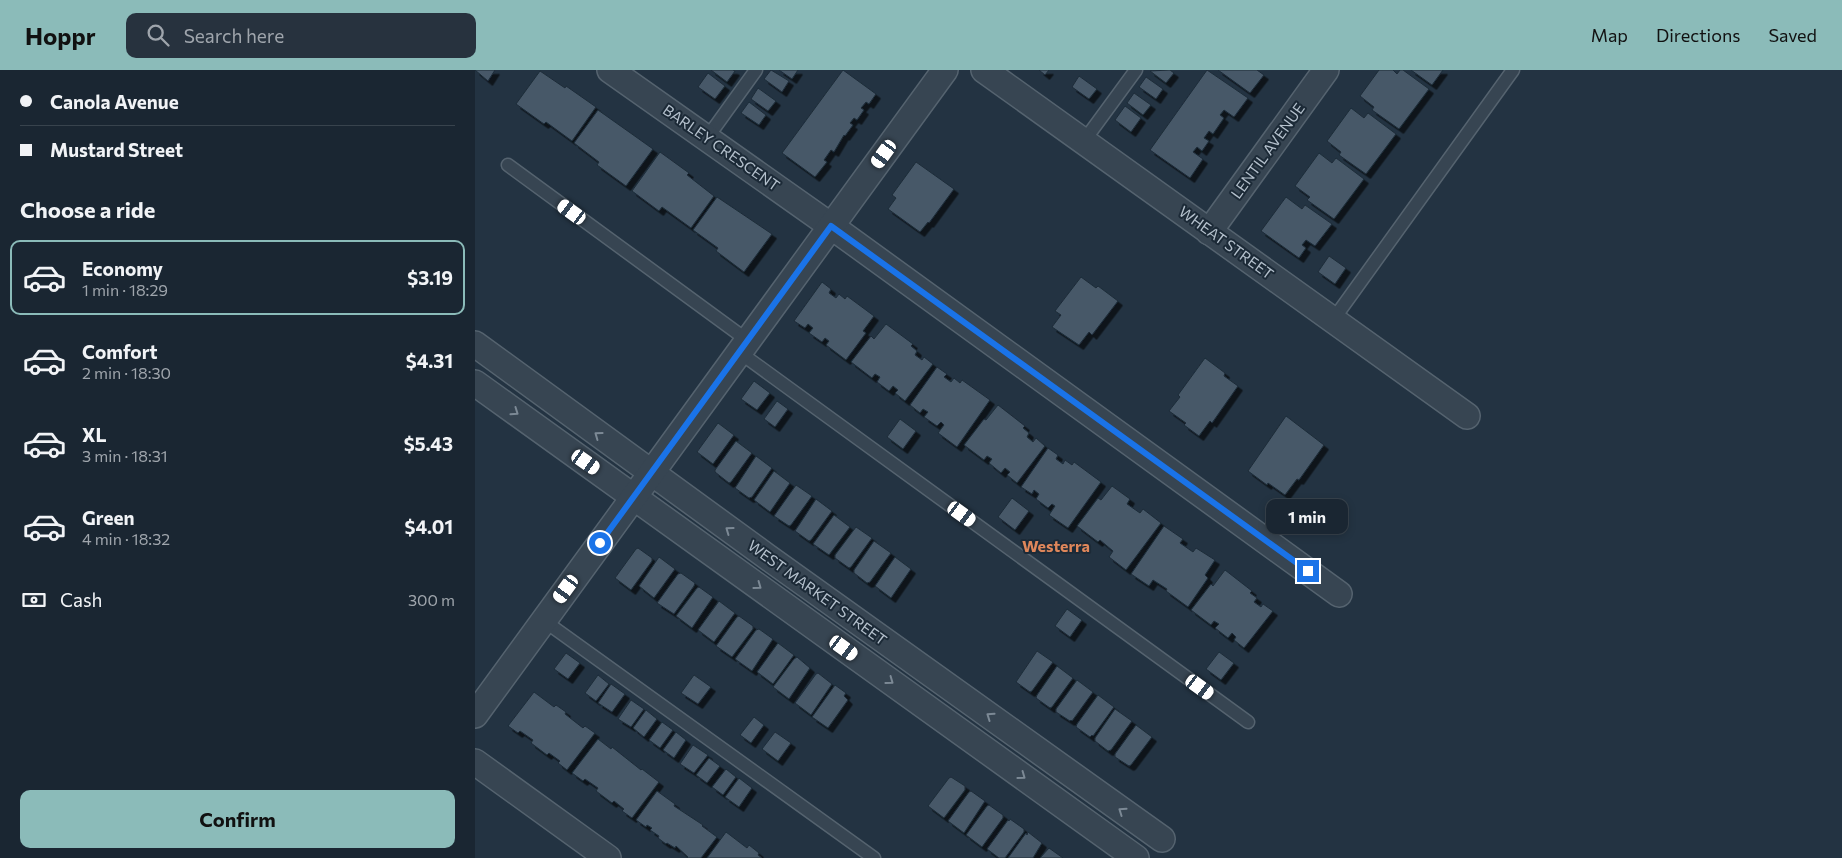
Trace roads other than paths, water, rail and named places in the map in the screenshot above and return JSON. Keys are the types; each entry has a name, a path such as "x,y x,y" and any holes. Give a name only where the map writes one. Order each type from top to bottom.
{"street":[{"name":"BARLEY CRESCENT","path":"611,70 831,226 1339,594"},
{"path":"475,714 945,70"},
{"name":"WHEAT STREET","path":"984,70 1467,416"},
{"name":"LENTIL AVENUE","path":"1209,232 1327,70"},
{"name":"WEST MARKET STREET","path":"475,344 650,473 1162,839"},
{"name":"WEST MARKET STREET","path":"475,383 1136,858"},
{"path":"475,762 608,858"}],"lane":[{"path":"707,138 756,70"},
{"path":"1084,141 1136,70"},
{"path":"1333,320 1513,70"},
{"path":"508,165 743,346 1248,722"},
{"path":"543,620 874,858"}],"district":[{"name":"Westerra","path":"1056,546"}]}
